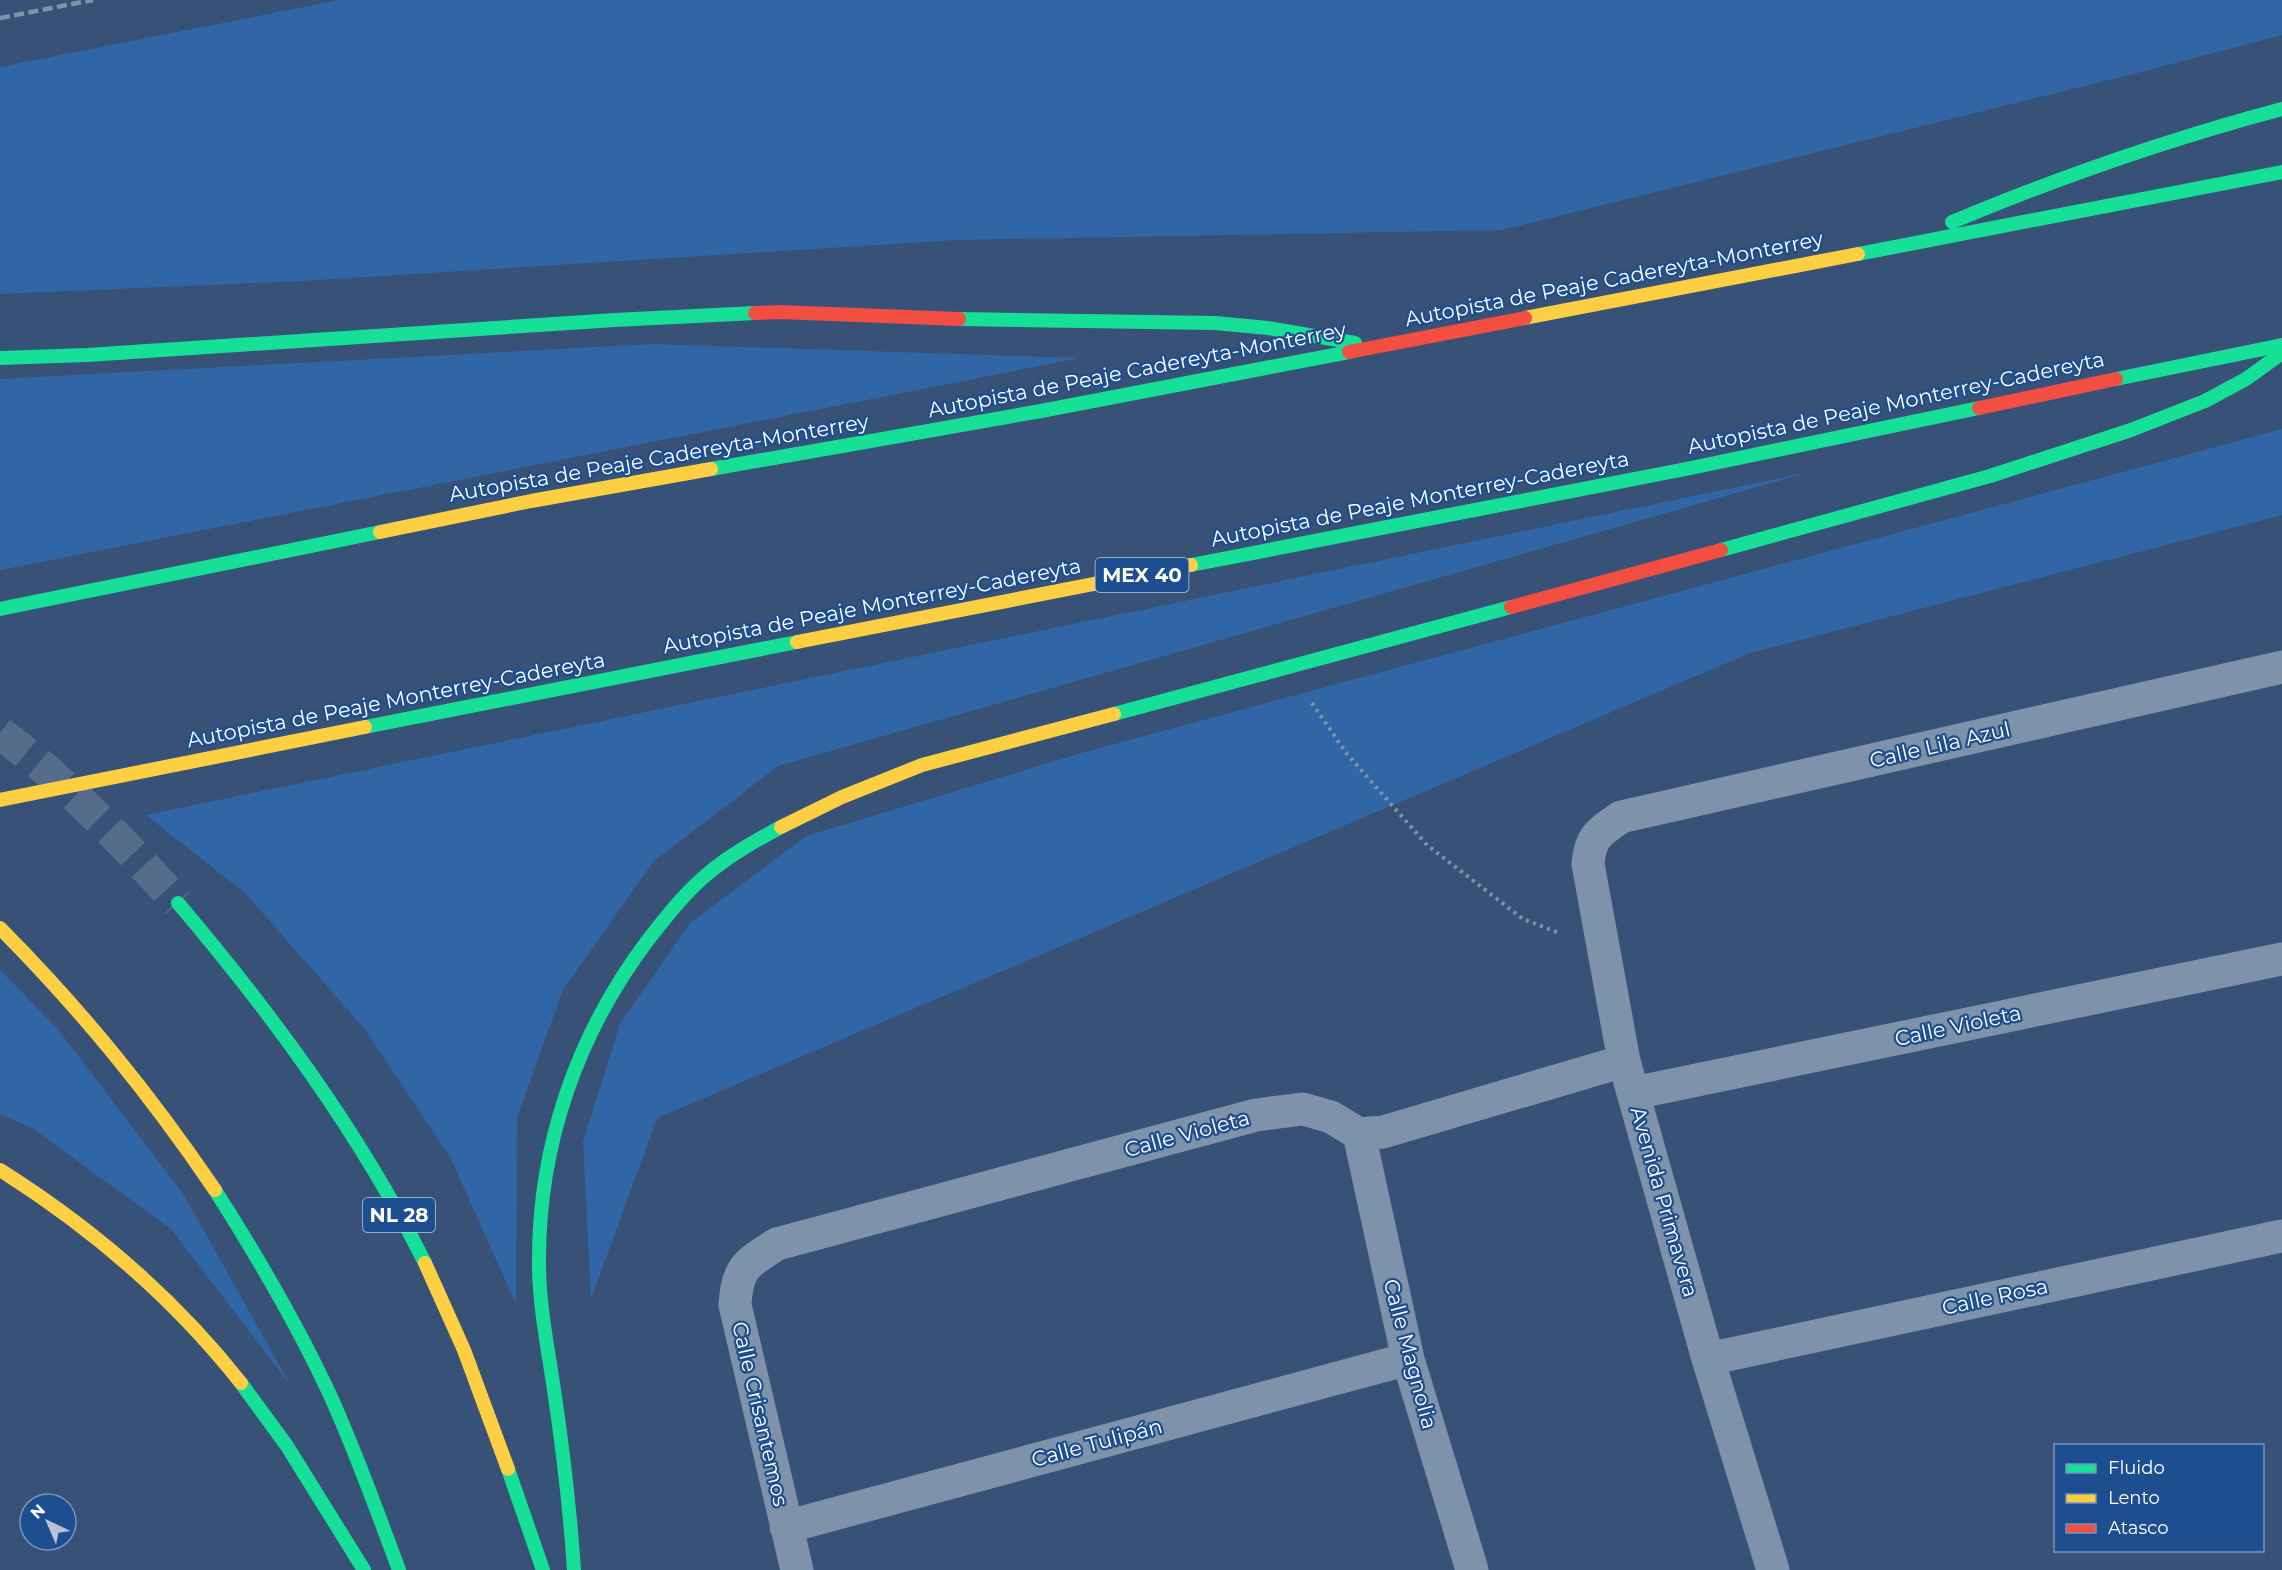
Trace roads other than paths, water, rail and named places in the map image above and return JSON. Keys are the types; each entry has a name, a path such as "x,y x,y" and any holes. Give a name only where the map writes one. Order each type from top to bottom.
{"main road":[{"path":"1894,248 1980,210 2069,175 2159,144 2282,109"},
{"name":"Autopista de Peaje Cadereyta-Monterrey","path":"0,609 531,501 1041,411 2282,172"},
{"path":"0,357 87,355 615,320 780,312 942,319 1215,323 1278,329 1372,346"},
{"name":"Autopista de Peaje Monterrey-Cadereyta","path":"0,800 688,663 1691,468 2282,345"},
{"path":"574,1570 562,1455 541,1312 538,1262 540,1212 547,1162 559,1113 575,1066 615,987 649,939 680,901 716,867 810,810 922,765 1990,476 2131,430 2205,401 2246,379 2282,353"},
{"name":"NL 28","path":"178,903 234,968 287,1036 336,1106 416,1245 450,1317 481,1392 543,1570"},
{"path":"0,928 78,1010 135,1079 189,1151 236,1221 318,1369 353,1447 399,1570"},
{"path":"0,1170 88,1228 133,1267 175,1309 215,1353 286,1445 364,1570"}],"street":[{"name":"Calle Lila Azul","path":"1601,831 1621,818 2282,667"},
{"name":"Avenida Primavera","path":"1601,831 1589,846 1588,864 1624,1061 1708,1359 1773,1570"},
{"name":"Calle Violeta","path":"1634,1093 2282,959"},
{"path":"1359,1134 1383,1132 1624,1061"},
{"name":"Calle Violeta","path":"750,1261 777,1244 1256,1115 1303,1109 1331,1118 1359,1134"},
{"name":"Calle Magnolia","path":"1359,1134 1408,1359 1472,1570"},
{"name":"Calle Rosa","path":"1708,1359 2282,1236"},
{"name":"Calle Crisantemos","path":"750,1261 736,1282 735,1305 797,1570"},
{"name":"Calle Tulipán","path":"786,1527 1408,1359"}],"tunnel":[{"path":"0,733 93,813 178,903"}],"railway":[{"path":"0,18 93,0"}]}
